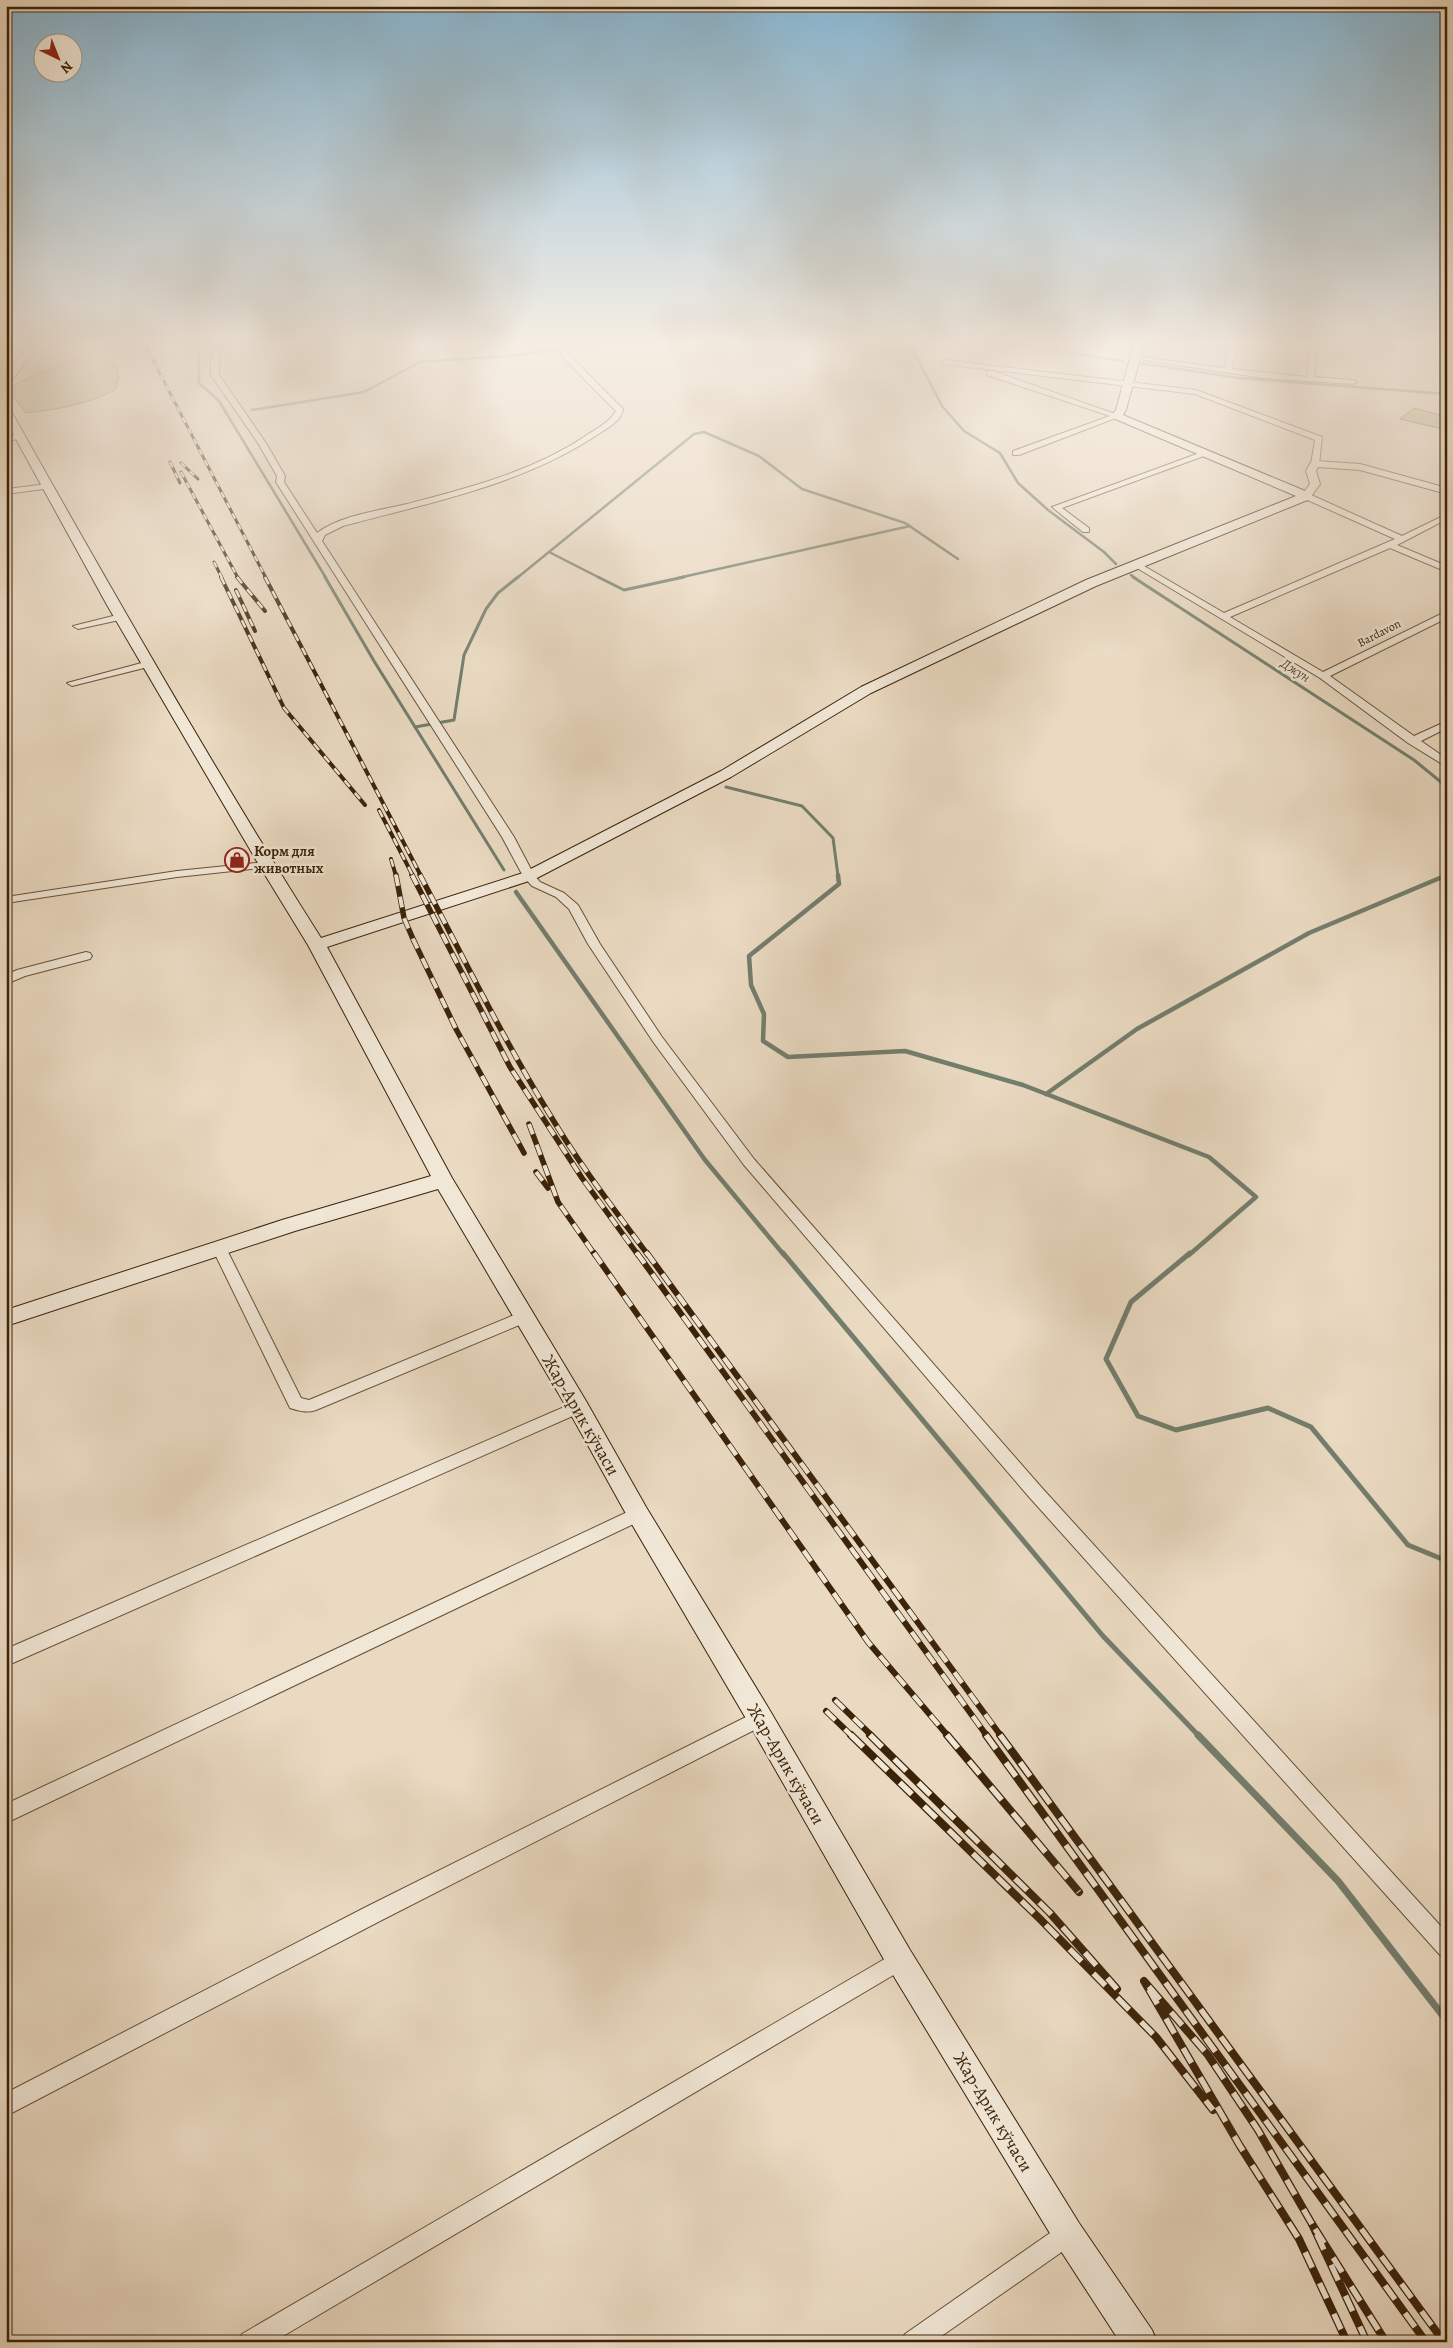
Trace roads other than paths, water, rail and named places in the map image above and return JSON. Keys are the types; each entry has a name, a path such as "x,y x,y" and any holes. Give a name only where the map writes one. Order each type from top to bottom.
{"main road":[{"name":"Жар-Арик кўчаси","path":"30,453 121,617 267,865 317,945 443,1180 578,1407 638,1514 760,1718 900,1960 1068,2234 1140,2342"},
{"path":"1208,453 1306,496"},
{"path":"317,945 529,876 726,774 866,690 1091,583 1306,496"},
{"path":"6,1318 288,1225 443,1180"}],"street":[{"path":"268,453 281,476 280,482 508,837 529,876 536,884 560,895 574,907 594,944 658,1040 749,1162 1036,1493 1447,1948"},
{"path":"312,531 504,477 563,453"},
{"path":"1086,530 1056,506 1208,453"},
{"path":"1317,453 1315,464 1311,472 1315,484 1306,496 1400,538"},
{"path":"1315,464 1360,467 1447,491"},
{"path":"6,492 48,486"},
{"path":"1224,617 1390,545 1400,538 1447,516"},
{"path":"318,540 321,534 340,524"},
{"path":"1390,545 1447,569"},
{"path":"1136,565 1324,676 1412,741 1447,764"},
{"name":"Bardavon","path":"1324,676 1447,614"},
{"path":"78,626 121,617"},
{"path":"72,683 149,664"},
{"path":"1412,741 1447,724"},
{"path":"6,900 177,874 267,865"},
{"path":"6,980 21,973 86,956"},
{"path":"219,1248 296,1404 302,1406 310,1406 524,1317"},
{"path":"6,1658 578,1407"},
{"path":"6,1814 638,1514"},
{"path":"6,2105 760,1718"},
{"path":"250,2342 900,1960"},
{"path":"913,2342 1068,2234"}],"waterway":[{"path":"250,453 326,578"},
{"path":"517,578 671,453"},
{"path":"751,453 759,456 802,489 910,526"},
{"name":"Джун","path":"999,453 1018,483 1048,510 1104,552 1116,564"},
{"path":"678,578 910,526"},
{"path":"910,526 958,559"},
{"path":"549,552 600,578"},
{"name":"Джун","path":"1131,575 1135,578"},
{"path":"325,577 415,727"},
{"path":"415,727 454,720 464,655 486,609 498,593 518,577"},
{"path":"600,578 624,590 684,577"},
{"name":"Джун","path":"1133,577 1414,760 1447,787"},
{"path":"415,727 504,870"},
{"path":"726,787 802,806 833,838 838,876"},
{"path":"838,875 839,884 749,956 751,985 764,1014 763,1041 788,1057 905,1051 1023,1085 1046,1094"},
{"path":"1046,1094 1137,1029 1309,933 1447,875 1445,876"},
{"path":"516,892 705,1160 784,1255"},
{"path":"1046,1094 1209,1157 1256,1197 1189,1255"},
{"path":"783,1253 1103,1636 1199,1736"},
{"path":"1190,1253 1131,1302 1106,1359 1138,1416 1176,1430 1268,1408 1311,1427 1408,1545 1447,1561"},
{"path":"1198,1735 1338,1881 1447,2021"}],"railway":[{"path":"201,453 266,578"},
{"path":"170,462 180,483"},
{"path":"181,463 198,479"},
{"path":"181,472 238,578"},
{"path":"214,562 222,578"},
{"path":"221,577 284,708 365,805"},
{"path":"237,577 265,611"},
{"path":"265,577 421,876"},
{"path":"236,590 255,631"},
{"path":"379,810 413,876"},
{"path":"391,859 396,876"},
{"path":"396,875 404,918 413,939 456,1029 524,1153"},
{"path":"412,875 510,1067 582,1178 638,1255"},
{"path":"420,875 532,1086 585,1169 648,1255"},
{"path":"529,1124 558,1202 595,1255"},
{"path":"536,1172 548,1188"},
{"path":"594,1253 868,1642 948,1736"},
{"path":"637,1253 987,1736"},
{"path":"647,1253 1001,1736"},
{"path":"835,1700 872,1736"},
{"path":"826,1711 852,1736"},
{"path":"851,1735 1039,1918 1156,2037 1213,2110"},
{"path":"870,1735 1050,1913 1117,1989"},
{"path":"947,1735 1079,1892"},
{"path":"986,1735 1426,2342"},
{"path":"1000,1735 1444,2342"},
{"path":"1312,2224 1258,2130 1208,2055 1144,1981 1240,2146 1299,2239 1347,2342"},
{"path":"1312,2224 1386,2342"},
{"path":"1312,2224 1367,2342"}],"place":[{"name":"Корм для животных","path":"237,860"}]}
